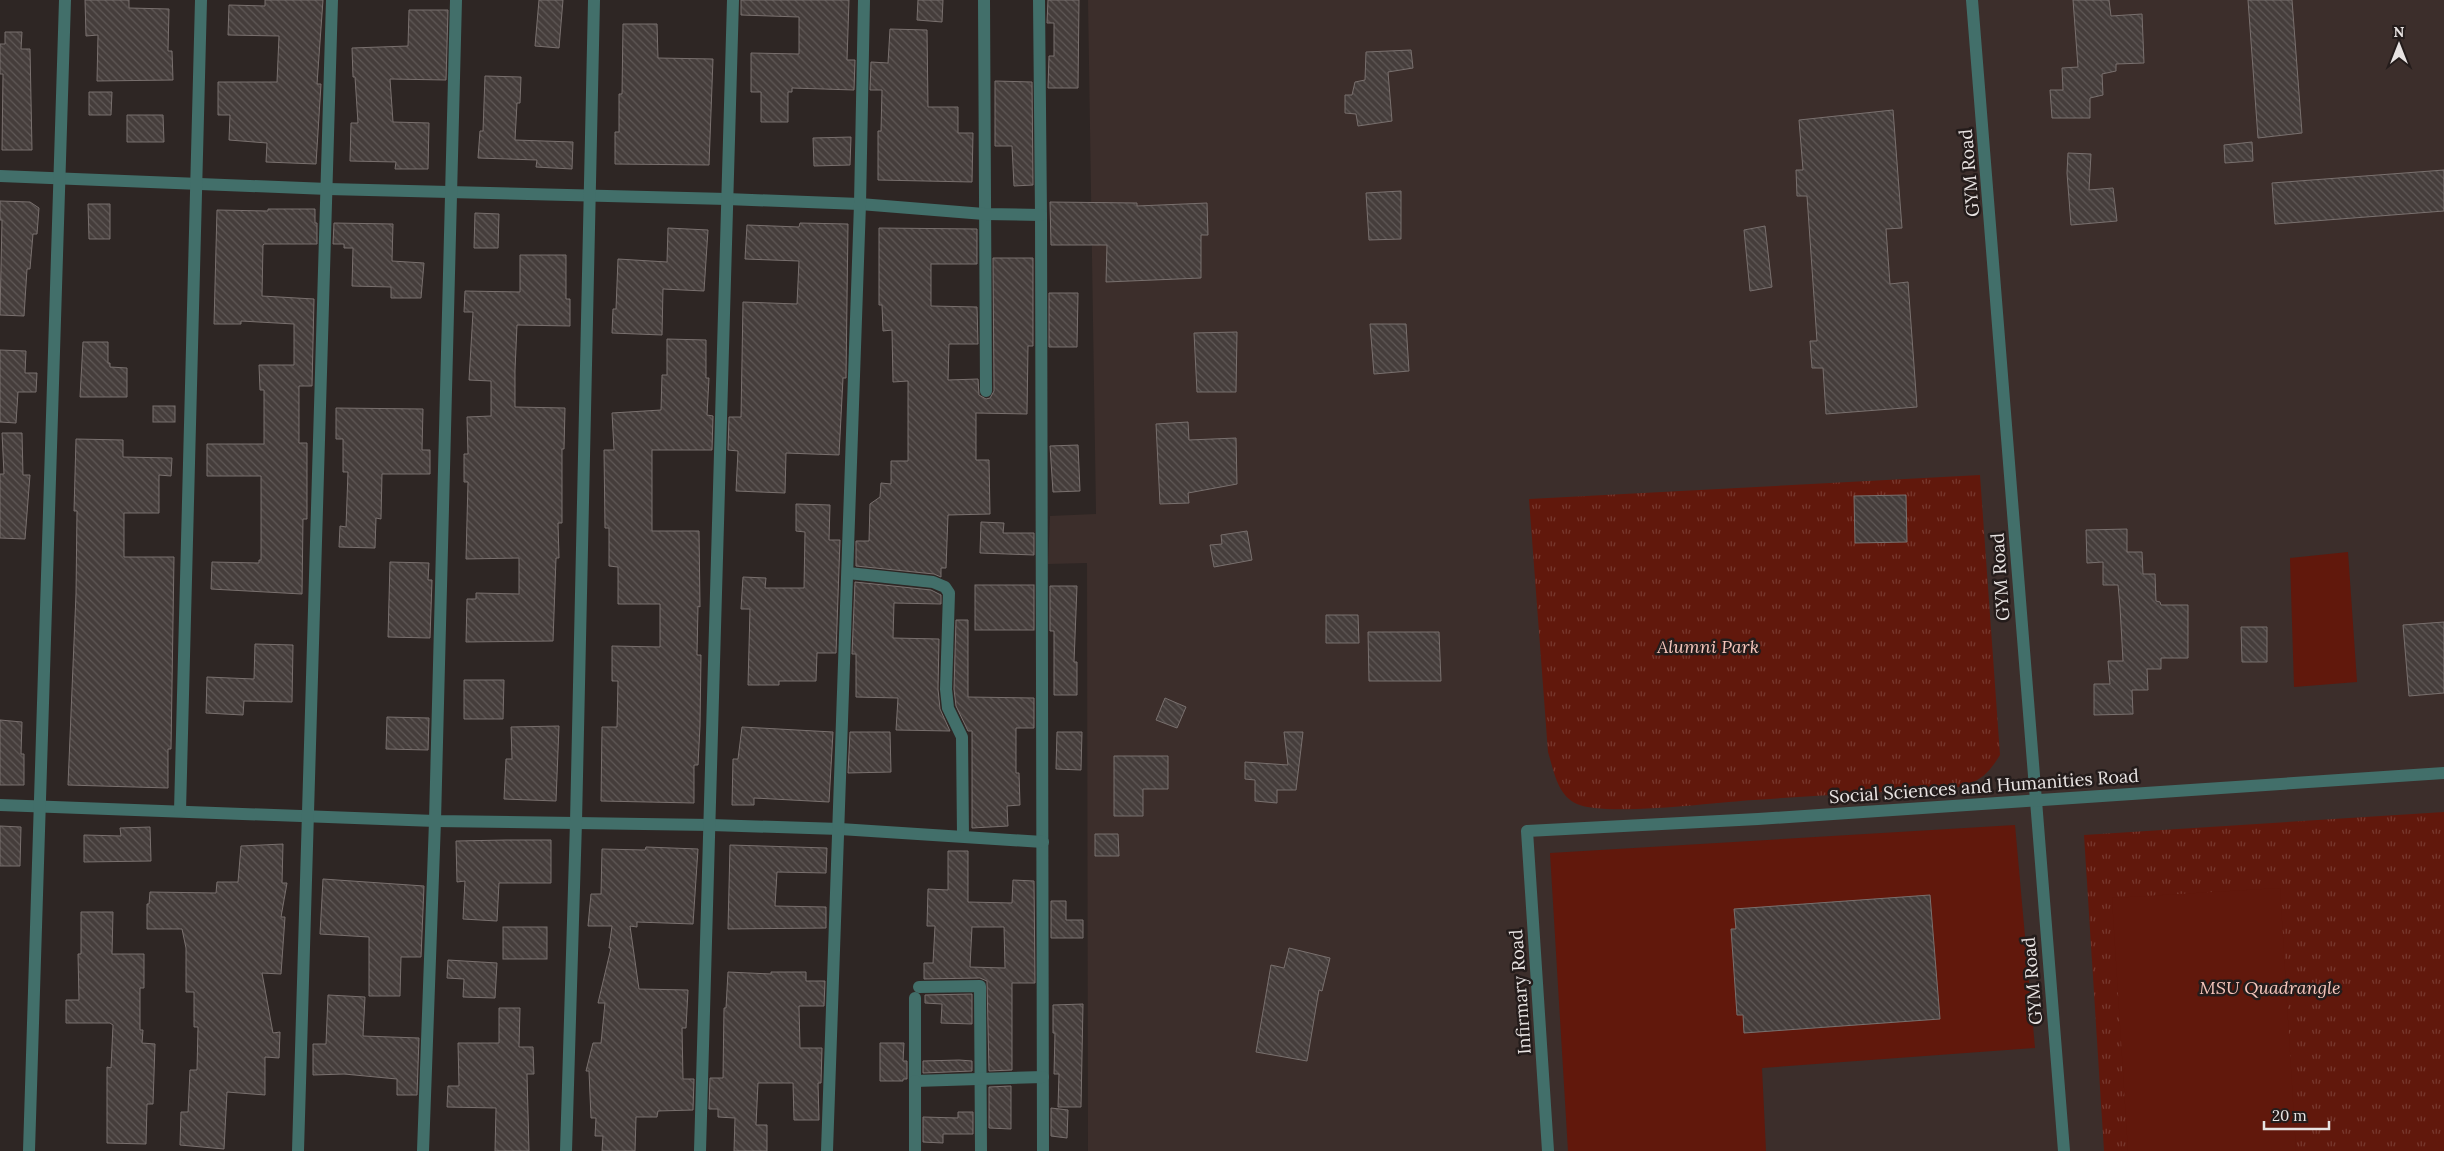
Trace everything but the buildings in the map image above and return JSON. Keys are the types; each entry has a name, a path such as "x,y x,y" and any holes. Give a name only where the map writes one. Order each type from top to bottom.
{"street":[{"path":"29,1151 61,178 65,0"},
{"path":"180,811 201,0"},
{"path":"298,1151 328,188 332,0"},
{"path":"423,1151 435,822 456,0"},
{"path":"566,1151 576,822 594,0"},
{"path":"700,1151 711,825 733,0"},
{"path":"827,1151 840,829 860,204 864,0"},
{"path":"984,0 986,391"},
{"path":"1039,0 1042,215 1043,1151"},
{"name":"GYM Road","path":"1972,0 2064,1151"},
{"path":"0,176 196,184 727,199 860,204 984,214 1042,215"},
{"path":"848,573 933,582 945,586 949,593 946,689 948,708 962,737 963,836"},
{"name":"Social Sciences and Humanities Road","path":"1527,831 1758,819 2444,773"},
{"path":"0,804 435,822 576,822 840,829 1043,842"},
{"name":"Infirmary Road","path":"1527,831 1548,1151"},
{"path":"915,1151 917,992 980,986 981,1151"},
{"path":"916,1081 1043,1077"}],"shaded area":[{"path":"1088,0 2444,0 2444,1151 1088,1151 1087,563 1048,564 1050,516 1096,514"}],"green space":[{"name":"Alumni Park","path":"1980,475 2000,755 1982,777 1955,788 1779,798 1663,808 1591,808 1577,804 1565,795 1557,782 1548,752 1529,499"},
{"path":"2348,552 2357,682 2294,687 2290,558"},
{"name":"MSU Quadrangle","path":"2444,812 2444,1151 2104,1151 2084,835"},
{"path":"2015,825 2035,1048 1762,1068 1766,1151 1568,1151 1550,853"},
{"path":"2280,888 2296,1151 2128,1151 2112,898"}]}
